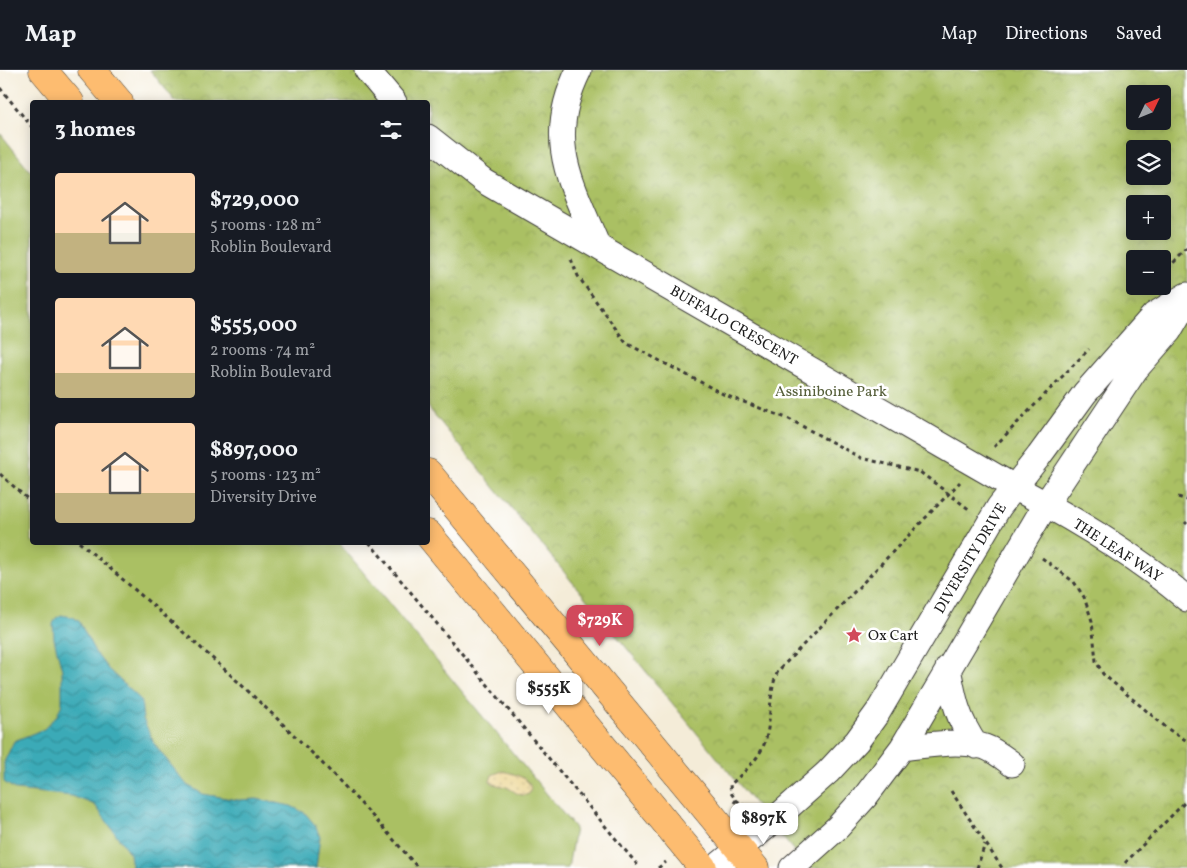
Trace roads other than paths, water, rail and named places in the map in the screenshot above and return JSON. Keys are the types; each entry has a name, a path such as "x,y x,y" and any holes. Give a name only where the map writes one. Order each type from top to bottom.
{"main road":[{"path":"43,70 68,100"},
{"path":"92,70 117,100"},
{"path":"430,475 747,858"},
{"path":"430,536 695,858"}],"street":[{"path":"367,70 392,100"},
{"path":"579,70 565,106 562,152 568,174 598,247"},
{"name":"BUFFALO CRESCENT","path":"430,139 484,181 1046,504"},
{"name":"DIVERSITY DRIVE","path":"715,868 747,858 766,828 828,772 856,741 878,712 999,507 1084,394 1154,315 1187,295"},
{"path":"792,868 838,827 865,797 902,748 1046,504 1134,370 1169,331 1187,300"},
{"name":"THE LEAF WAY","path":"1046,504 1140,562 1187,599"},
{"path":"948,668 958,714 976,746"},
{"path":"902,748 941,743 985,747 1012,764"}],"water":[{"path":"61,615 73,617 79,621 95,652 108,669 141,700 143,719 155,745 187,785 203,794 238,800 257,799 291,806 305,813 315,825 320,837 316,868 132,868 130,854 95,805 72,796 16,790 4,782 4,762 14,741 44,729 57,715 62,704 62,670 54,639 53,624 56,618"}],"place":[{"name":"Ox Cart","path":"854,635"}],"park label":[{"name":"Assiniboine Park","path":"831,391"}]}
